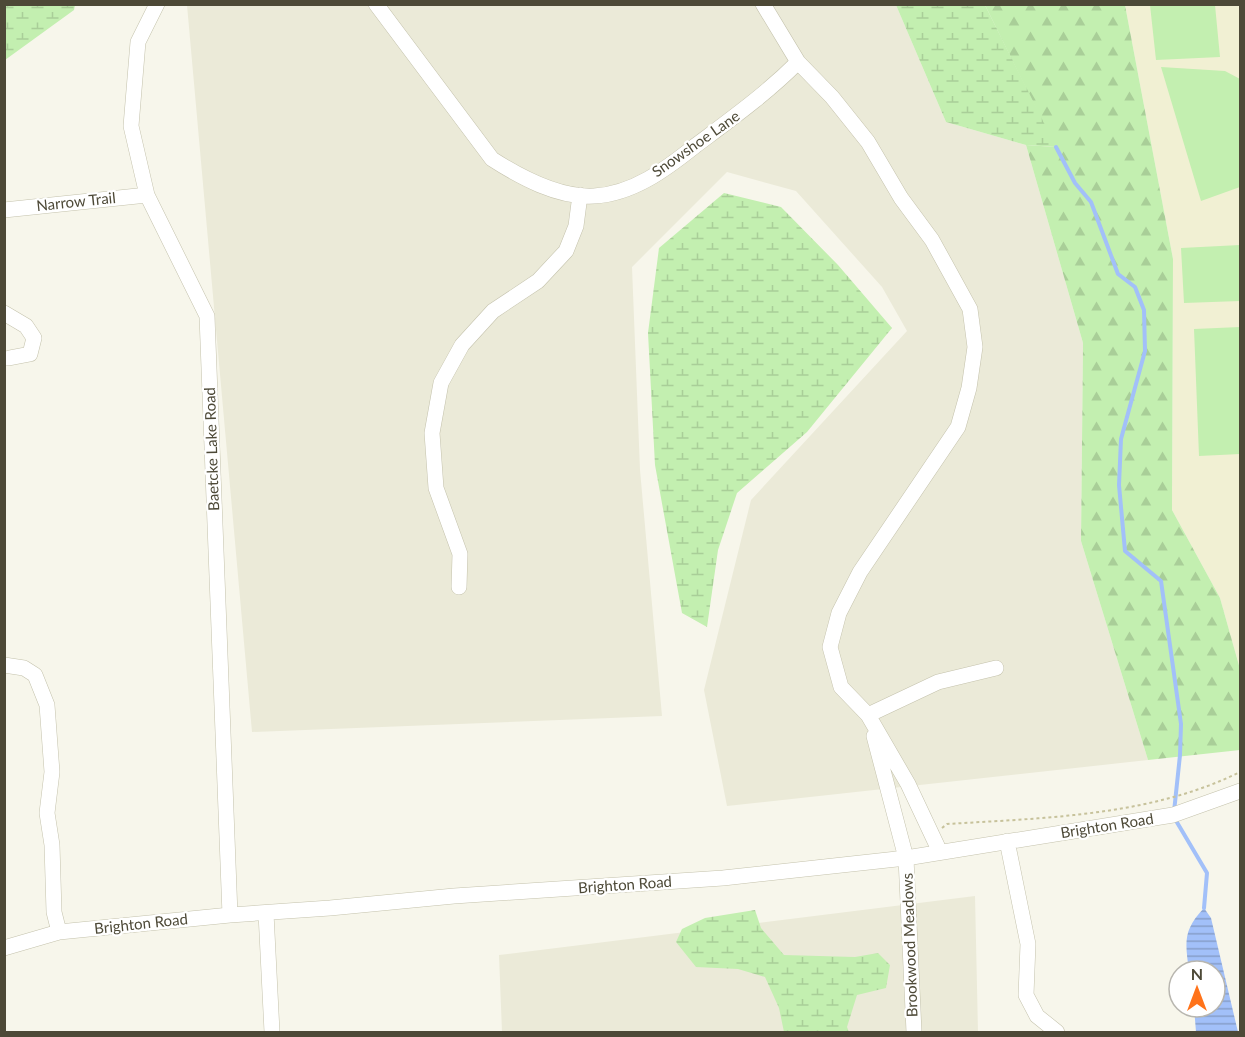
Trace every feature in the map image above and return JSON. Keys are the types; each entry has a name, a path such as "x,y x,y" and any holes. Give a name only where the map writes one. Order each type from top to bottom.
{"street":[{"name":"Baetcke Lake Road","path":"157,4 138,42 131,126 147,195 207,316 230,915"},
{"name":"Snowshoe Lane","path":"376,4 492,159 518,175 580,195 595,196 615,191 651,177 736,117 798,62"},
{"path":"763,4 798,62 832,97 868,142 901,198 932,240 970,309 975,347 969,388 958,427 860,572 839,613 830,647 841,687 868,715 908,784 940,852"},
{"name":"Narrow Trail","path":"4,210 147,195"},
{"path":"459,587 460,554 436,488 432,433 441,383 462,345 493,311 538,281 566,251 576,226 580,195"},
{"path":"4,313 26,326 34,338 30,354 9,358"},
{"path":"4,665 24,668 35,675 47,705 52,772 47,813 52,845 54,912 59,932"},
{"path":"868,715 938,682 996,668"},
{"name":"Brookwood Meadows","path":"868,715 906,858 914,1032"},
{"name":"Brighton Road","path":"4,948 59,932 454,896 723,878 906,858 1173,815 1240,791"},
{"path":"1007,841 1028,944 1026,995 1037,1016 1057,1032"},
{"path":"266,913 272,1032"}],"path":[{"path":"932,835 947,824 1039,819 1147,803 1225,780 1240,772"}],"shaded area":[{"path":"187,5 896,5 946,122 1026,145 1083,343 1081,541 1148,760 727,806 704,690 751,500 907,331 882,287 796,191 727,172 632,267 640,470 662,716 252,732"},
{"path":"1125,5 1240,5 1240,669 1220,598 1172,510 1173,259"},
{"path":"975,896 978,1032 502,1032 499,955"}],"green space":[{"path":"5,4 75,5 74,10 5,60"},
{"path":"896,5 985,5 1056,147 1026,145 946,122"},
{"path":"985,5 1125,5 1173,259 1172,510 1220,598 1240,669 1240,750 1148,760 1081,541 1083,343 1026,145 1055,147"},
{"path":"1150,5 1215,5 1220,57 1156,60"},
{"path":"1161,67 1225,71 1240,79 1240,187 1201,201"},
{"path":"724,193 781,207 838,265 892,328 807,432 737,493 718,550 707,627 682,613 655,465 648,333 659,248"},
{"path":"1240,245 1240,301 1184,303 1181,248"},
{"path":"1240,327 1240,454 1199,456 1194,329"},
{"path":"755,910 761,928 784,955 855,957 878,953 890,965 886,988 857,995 847,1027 849,1032 784,1032 779,1008 765,977 738,969 696,967 676,942 682,929 705,918"}],"water":[{"path":"1204,908 1211,918 1221,959 1188,959 1187,937 1197,916"},
{"path":"1227,986 1238,1032 1196,1032 1195,1019 1227,1019"}],"waterway":[{"path":"1056,147 1075,183 1091,202 1118,274 1135,287 1144,310 1145,351 1121,439 1119,485 1125,551 1161,581 1181,724 1174,812"},
{"path":"1175,819 1207,873 1204,908"}]}
